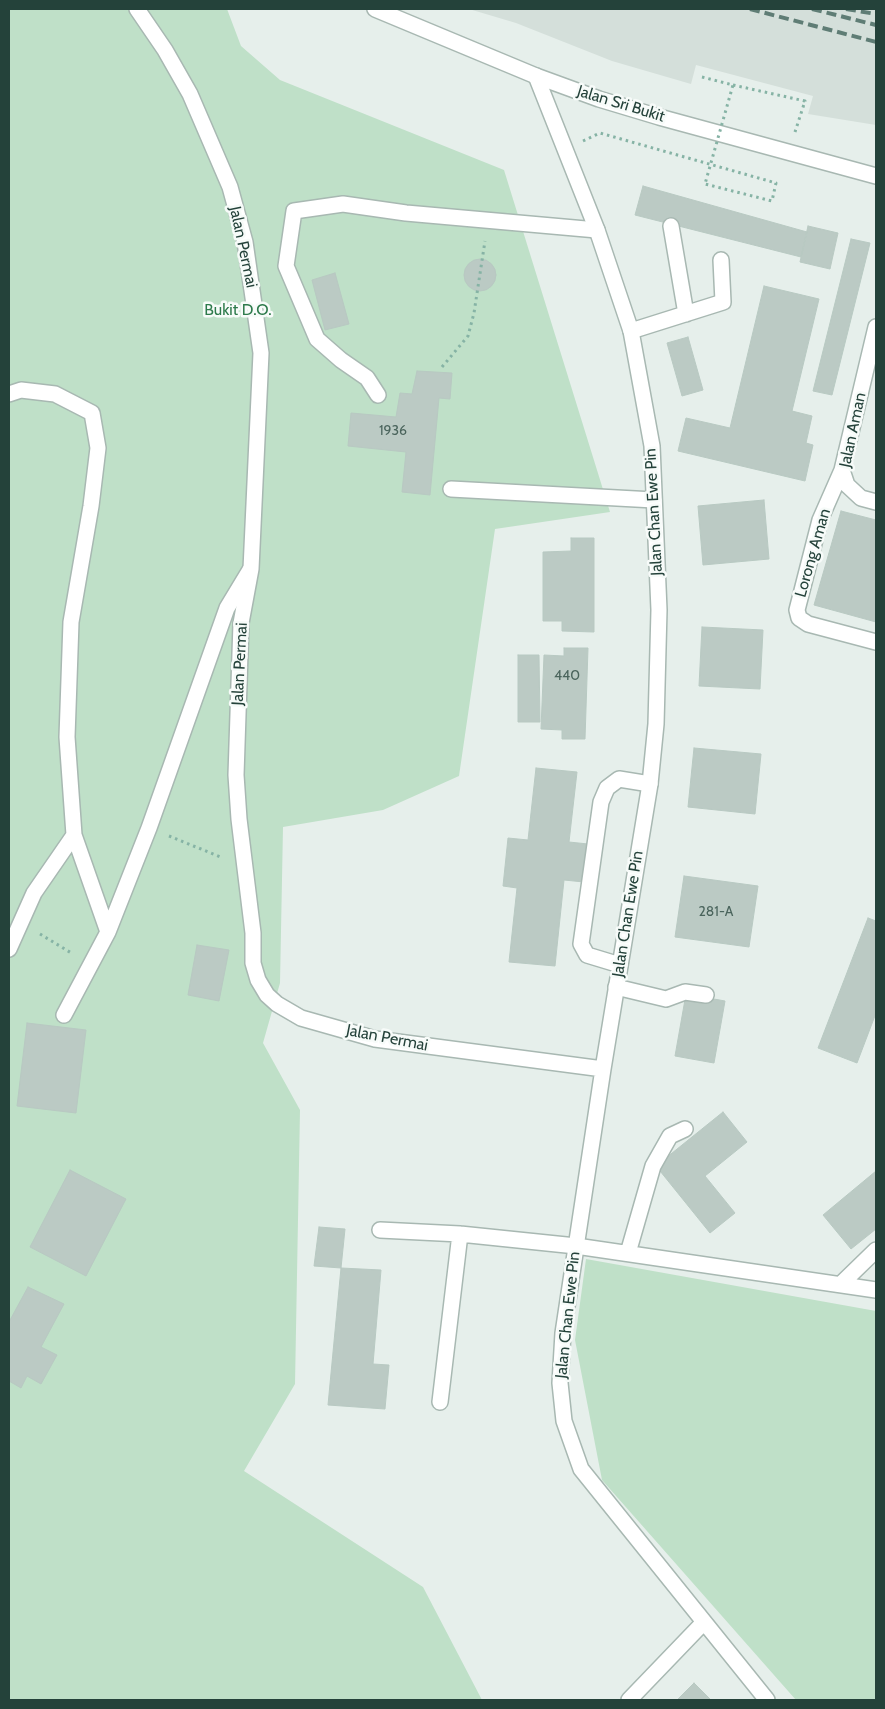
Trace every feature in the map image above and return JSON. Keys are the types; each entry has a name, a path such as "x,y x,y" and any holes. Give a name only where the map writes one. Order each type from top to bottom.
{"street":[{"name":"Jalan Permai","path":"137,9 165,50 190,94 230,186 245,242 261,353 251,569 241,623 236,775 238,819 253,933 253,963 258,980 267,996 276,1004 301,1018 375,1039 603,1069"},
{"name":"Jalan Sri Bukit","path":"375,9 536,76 599,99 876,176"},
{"name":"Jalan Chan Ewe Pin","path":"536,76 597,230 631,331 652,446 659,610 656,724 650,784 603,1069 563,1333 560,1383 564,1421 581,1469 767,1700"},
{"path":"378,395 367,378 317,339 286,266 294,211 343,204 406,213 597,230"},
{"path":"672,226 686,314"},
{"path":"631,331 723,302 720,260"},
{"name":"Jalan Aman","path":"876,327 872,365 842,470 847,485 861,498 876,502"},
{"path":"9,394 21,390 55,394 92,413 98,448 91,506 71,622 67,737 74,834 108,932"},
{"name":"Lorong Aman","path":"842,470 820,520 796,610 800,618 808,624 876,642"},
{"path":"451,488 654,500"},
{"path":"64,1015 108,932 149,828 227,608 251,569"},
{"path":"620,965 587,955 581,944 601,802 607,788 619,779 650,784"},
{"path":"9,949 34,893 74,834"},
{"path":"616,988 666,999 685,992 706,995"},
{"path":"628,1253 653,1166 670,1136 685,1129"},
{"path":"380,1230 460,1234 576,1246 876,1290"},
{"path":"440,1402 460,1234"},
{"path":"841,1284 876,1250"},
{"path":"629,1700 704,1622"}],"path":[{"path":"702,77 733,86 805,101 790,151"},
{"path":"570,158 584,139 600,134 776,183 772,201 705,184 733,86"},
{"path":"442,367 468,336 474,313 486,239 492,220"},
{"path":"149,828 245,867"},
{"path":"21,922 90,965"}],"shaded area":[{"path":"469,9 876,9 876,125 808,114 813,96 696,65 691,84 612,61 516,23"}],"green space":[{"name":"Bukit D.O.","path":"9,9 227,9 241,46 280,80 504,170 610,512 495,529 459,776 383,810 283,827 280,983 263,1043 300,1110 295,1384 244,1471 423,1587 482,1700 9,1700"},
{"path":"586,1259 876,1311 876,1700 796,1700 602,1480 575,1340"}],"building":[{"path":"643,186 807,232 801,257 635,215"},
{"path":"808,226 838,233 830,269 800,262"},
{"path":"851,239 870,243 832,395 813,391"},
{"path":"480,259 486,260 491,264 495,269 495,281 491,286 486,290 480,291 474,290 469,286 465,281 464,275 465,269 469,264 474,260"},
{"path":"335,273 349,324 325,330 312,280"},
{"path":"764,286 819,299 792,411 812,416 806,443 813,445 805,481 678,451 686,418 730,428"},
{"path":"688,337 703,390 682,396 667,343"},
{"path":"417,371 452,373 450,399 439,398 430,495 402,492 406,452 348,446 351,413 396,417 400,393 412,394"},
{"path":"764,500 769,559 703,565 698,506"},
{"path":"841,511 876,520 876,622 814,605"},
{"path":"571,538 594,538 594,632 562,631 562,621 543,621 543,552 571,551"},
{"path":"702,627 763,630 760,689 699,686"},
{"path":"564,648 588,648 585,739 562,739 562,730 541,729 544,655 564,656"},
{"path":"518,655 539,655 540,722 518,722"},
{"path":"694,748 761,754 755,814 688,807"},
{"path":"536,768 577,772 569,842 588,844 584,882 564,880 555,966 509,962 517,888 503,886 508,838 528,840"},
{"path":"684,876 758,886 749,947 675,937"},
{"path":"868,918 876,921 876,1013 857,1063 818,1048"},
{"path":"197,945 229,950 219,1001 188,995"},
{"path":"686,994 725,1001 714,1063 675,1056"},
{"path":"27,1023 86,1030 76,1113 17,1106"},
{"path":"723,1112 747,1142 705,1176 735,1213 710,1233 656,1166"},
{"path":"70,1170 126,1199 86,1276 30,1247"},
{"path":"876,1171 876,1229 851,1249 823,1215"},
{"path":"319,1227 345,1229 341,1268 314,1266"},
{"path":"341,1268 381,1270 373,1364 389,1365 385,1409 328,1405"},
{"path":"28,1287 64,1304 41,1347 57,1355 41,1384 27,1376 21,1388 9,1381 9,1322"},
{"path":"694,1683 711,1700 677,1700"}],"railway":[{"path":"750,9 876,42"},
{"path":"812,9 876,25"},
{"path":"846,9 876,14"}]}
